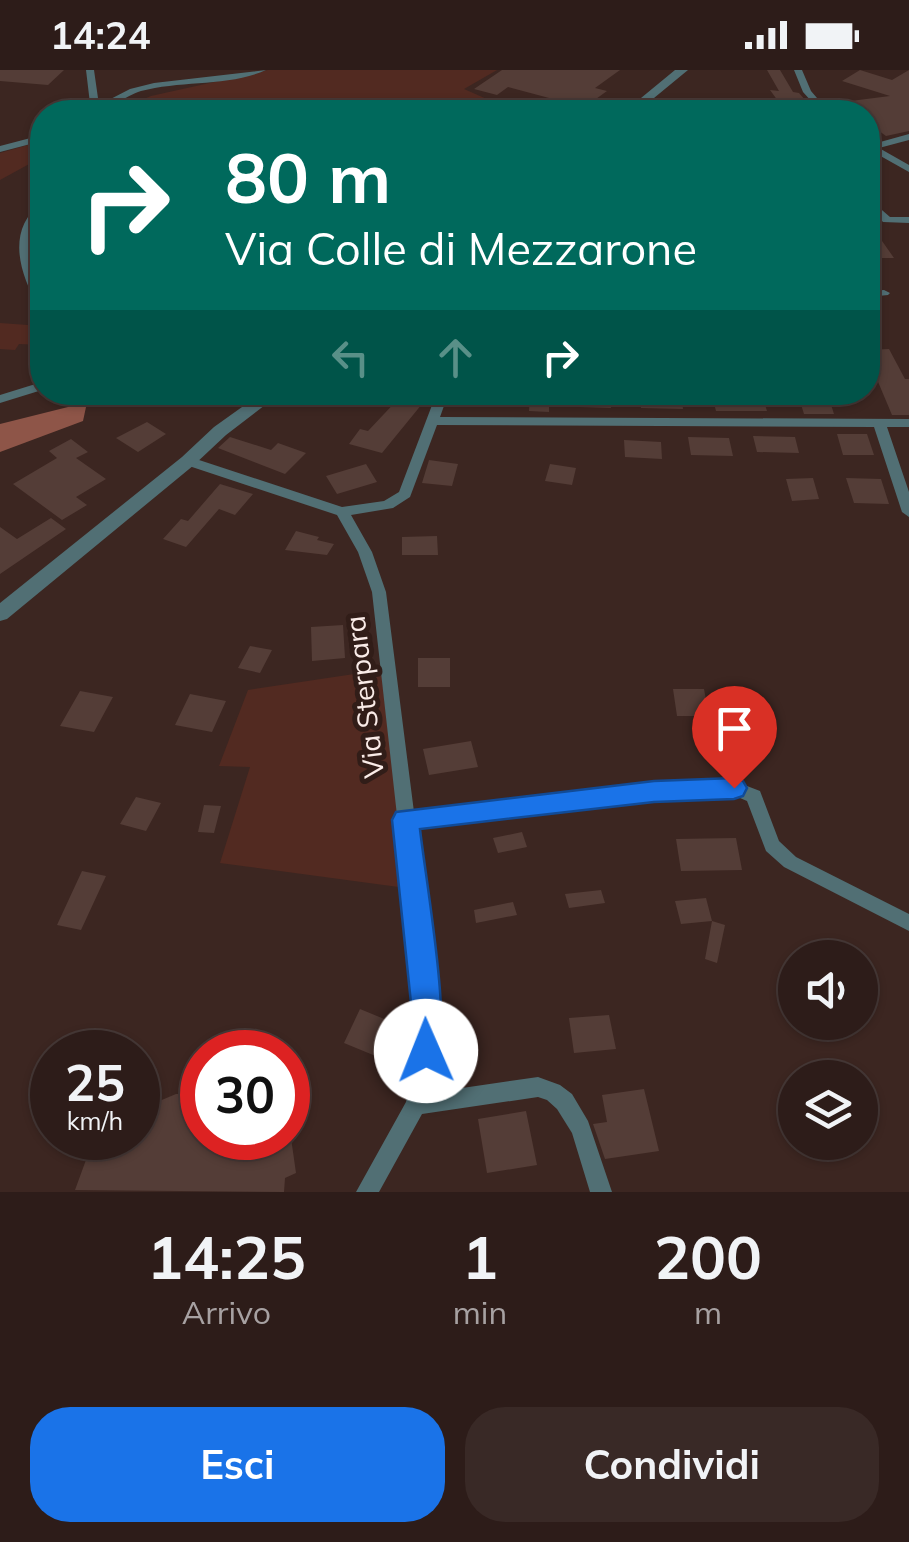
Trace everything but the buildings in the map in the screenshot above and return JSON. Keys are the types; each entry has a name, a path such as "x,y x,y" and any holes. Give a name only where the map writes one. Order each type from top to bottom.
{"street":[{"path":"90,70 94,100"},
{"path":"112,100 142,87 262,70"},
{"path":"645,100 682,70"},
{"path":"798,70 815,100"},
{"path":"880,143 909,136"},
{"path":"0,149 30,141"},
{"path":"880,152 909,169"},
{"path":"880,213 887,220 904,220 909,232"},
{"path":"30,224 22,246 22,265 30,281"},
{"path":"880,293 884,293"},
{"path":"0,398 30,389"},
{"path":"0,614 188,461 220,430 256,405"},
{"path":"188,461 342,512 388,505 401,498 439,405"},
{"path":"434,420 909,423"},
{"path":"879,422 909,512"},
{"name":"Via Sterpara","path":"342,512 370,564 381,602 426,1023 425,1070 416,1105 367,1192"},
{"path":"406,820 654,791 734,788 754,796 772,846 790,862 909,923"},
{"path":"416,1105 538,1088 557,1093 572,1109 601,1192"}],"shaded area":[{"path":"268,70 497,70 464,89 489,100 141,100"},
{"path":"30,144 30,164 0,180 0,153"},
{"path":"0,323 30,325 30,344 19,344 15,350 0,349"},
{"path":"72,406 86,407 83,421 0,452 0,424"},
{"path":"381,670 406,888 220,863 250,767 219,766 248,690"}],"route":[{"path":"426,1051 425,1003 406,820 654,791 734,788"}]}
